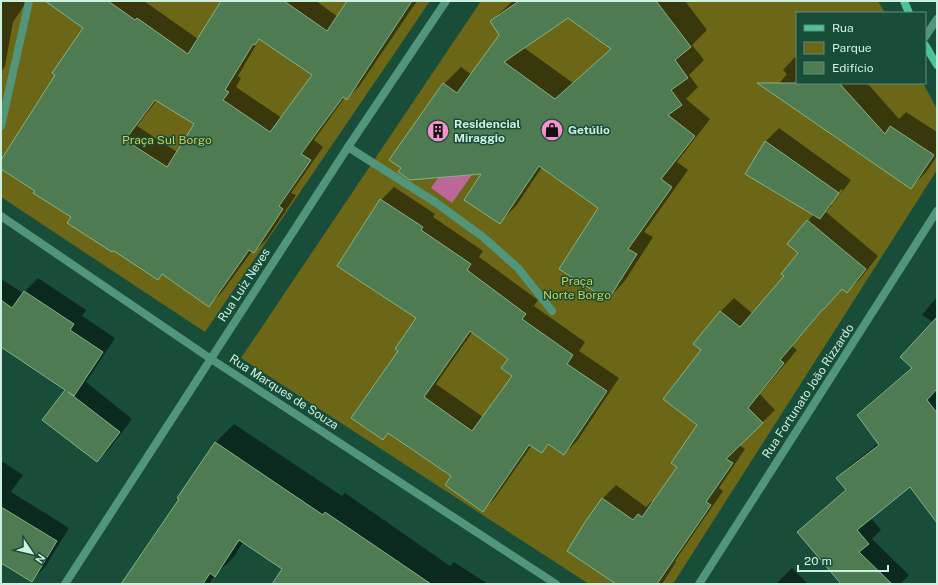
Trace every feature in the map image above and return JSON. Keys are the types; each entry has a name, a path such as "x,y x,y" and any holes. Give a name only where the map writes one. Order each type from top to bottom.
{"main road":[{"path":"904,1 909,12"},
{"path":"926,47 937,65"}],"street":[{"path":"1,126 29,1"},
{"name":"Rua Luiz Neves","path":"65,584 348,147 446,1"},
{"path":"926,36 937,19"},
{"path":"348,147 435,202 483,237 518,268 552,311"},
{"name":"Rua Fortunato João Rizzardo","path":"699,584 937,210"},
{"name":"Rua Marques de Souza","path":"1,216 211,359 556,584"}],"green space":[{"name":"Praça Sul Borgo","path":"1,1 430,1 205,332 1,197"},
{"name":"Praça Norte Borgo","path":"481,1 878,1 884,12 796,12 796,84 924,84 937,109 937,170 673,584 589,584 241,358"}],"shaded area":[{"path":"499,137 452,203 431,188 447,165"}],"building":[{"name":"Praça Sul Borgo","path":"45,1 108,1 135,20 137,18 188,54 221,1 284,1 327,31 347,1 412,1 347,100 343,97 301,154 311,160 279,206 283,209 254,253 249,250 209,307 162,274 158,280 114,251 112,252 67,223 71,217 33,193 35,191 1,169 1,160 55,75 52,73 83,28","holes":["259,39 312,75 270,132 223,100 229,92 225,90 253,44 255,45","155,100 194,124 167,167 125,140"]},
{"path":"519,1 656,1 691,47 675,60 688,78 671,90 682,105 668,115 695,136 661,179 672,187 628,249 637,254 608,300 559,269 598,208 539,166 500,224 464,200 481,174 410,180 398,172 401,168 389,160 443,83 457,93 499,35 490,21","holes":["568,18 611,49 555,99 504,62"]},
{"path":"757,83 840,84 885,134 890,126 934,155 911,189"},
{"path":"765,141 839,193 820,219 745,174"},
{"path":"380,199 423,227 421,230 471,264 467,270 526,314 522,319 573,355 567,364 607,391 564,455 548,444 542,453 529,445 483,512 445,485 451,476 388,433 383,440 351,418 398,351 395,349 416,318 337,266","holes":["470,331 508,359 501,368 512,376 472,431 424,397"]},
{"path":"807,220 866,269 847,293 842,289 823,309 780,360 784,363 748,408 763,423 726,459 733,463 706,502 711,505 657,584 616,584 567,551 602,498 633,520 638,514 642,517 677,467 671,463 697,425 663,399 701,350 693,344 720,311 740,327 784,276 781,274 798,253 787,244"},
{"path":"24,291 74,324 70,330 103,352 74,396 68,392 120,432 97,462 42,420 65,390 1,347 1,300 12,308"},
{"path":"937,317 937,391 936,390 927,400 937,413 937,523 910,487 857,530 869,544 859,552 892,584 841,584 797,532 846,490 836,478 879,445 857,415 912,368 900,357"},
{"path":"215,442 323,515 325,512 431,584 272,584 282,569 239,540 215,577 210,573 203,584 121,584 179,499 177,498"},
{"path":"1,507 57,541 32,582 1,563"}],"place":[{"name":"Getúlio","path":"552,130"},
{"name":"Residencial Miraggio","path":"438,131"}]}
